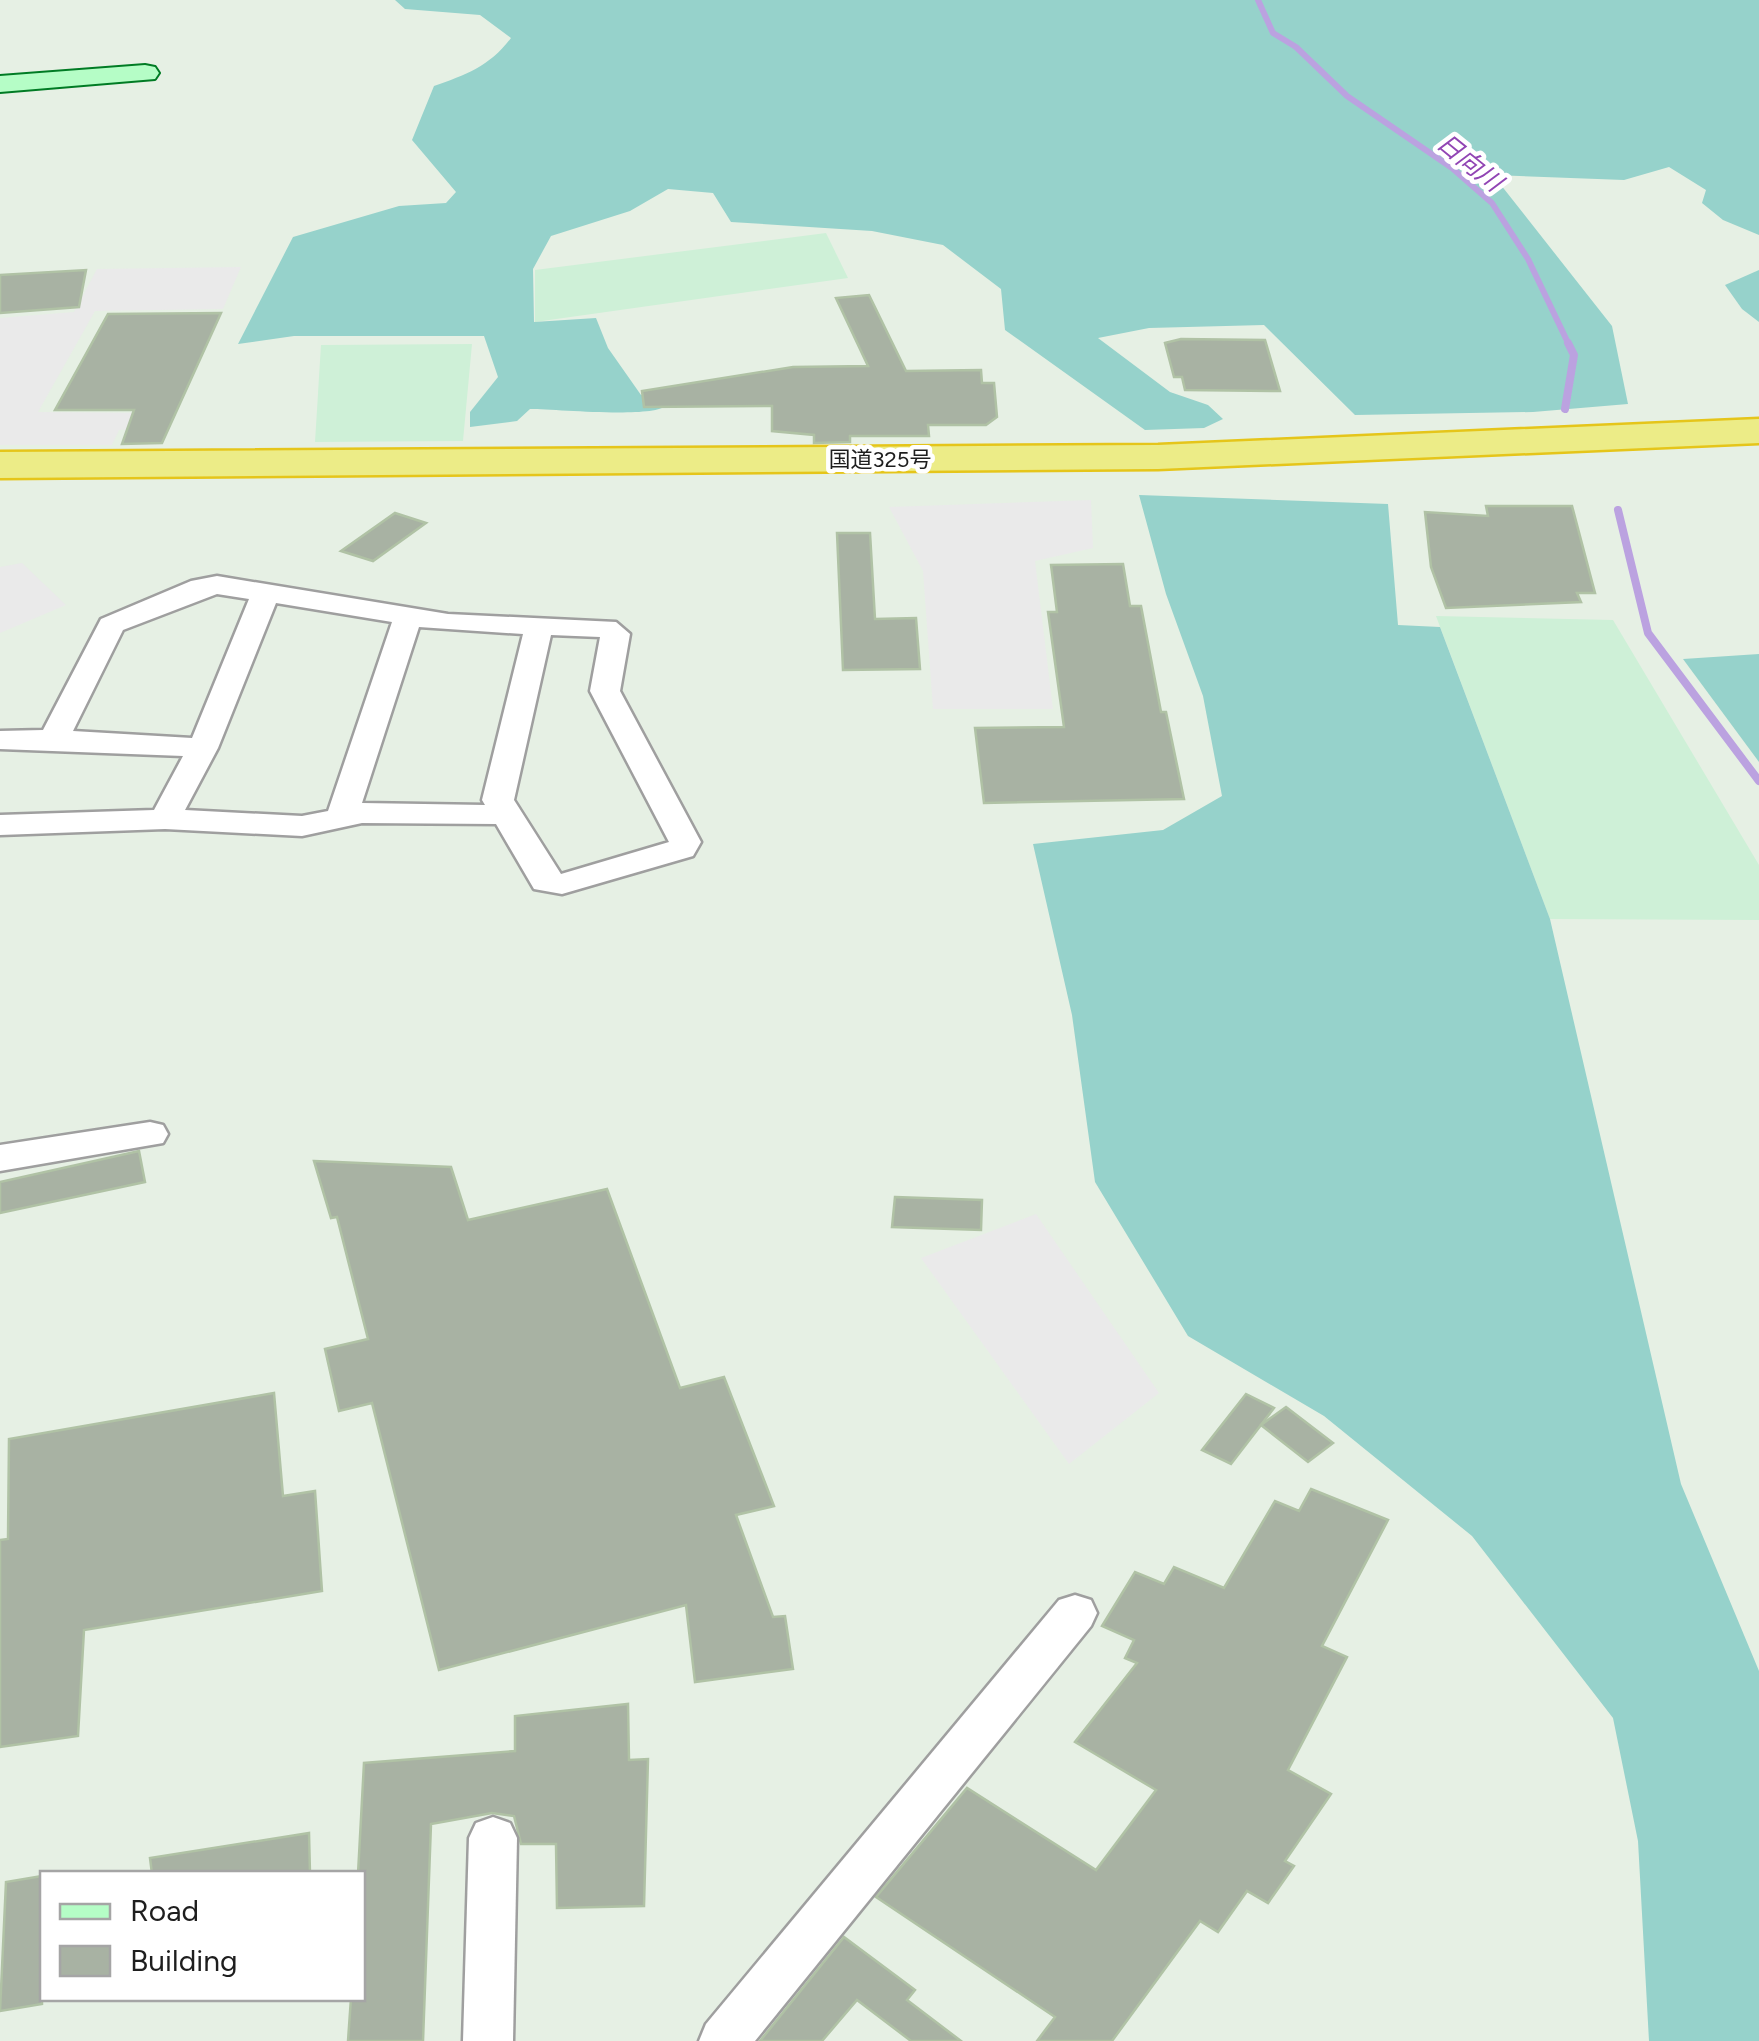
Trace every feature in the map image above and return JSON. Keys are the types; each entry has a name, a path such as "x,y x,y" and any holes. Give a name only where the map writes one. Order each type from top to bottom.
{"highway":[{"name":"国道325号","path":"0,465 1122,457 1759,432"},
{"name":"国道325号","path":"0,482 1108,474 1759,457"}],"street":[{"path":"0,84 145,73"},
{"path":"54,739 116,620 209,585 408,618 614,630 605,691 684,842 682,849 552,884 546,882 504,814 498,794 538,626"},
{"path":"165,819 203,748 266,594"},
{"path":"343,814 408,618"},
{"path":"0,740 54,739 203,748"},
{"path":"0,825 165,819 302,826 320,824 343,814 504,814"},
{"path":"0,1158 150,1134"},
{"path":"724,2041 1076,1613"},
{"path":"488,2041 493,1838"}],"green space":[{"path":"826,233 848,278 535,322 535,270"},
{"path":"472,344 463,441 315,442 321,345"},
{"path":"1436,616 1613,620 1759,865 1759,920 1550,919"}],"shaded area":[{"path":"395,0 1759,0 1759,235 1723,220 1702,203 1706,190 1669,167 1624,180 1493,175 1612,326 1628,404 1533,412 1355,415 1264,325 1149,328 1098,338 1170,392 1208,405 1223,419 1204,428 1145,430 1005,330 1001,289 943,245 872,231 731,222 713,193 668,189 630,211 551,236 533,269 534,322 596,318 608,348 641,395 664,399 667,405 644,412 530,409 517,421 470,427 470,412 498,377 484,336 294,336 238,344 293,237 399,206 446,203 456,192 412,140 434,86 477,68 511,38 480,15 405,9"},
{"path":"241,267 223,309 95,311 38,412 164,413 159,428 119,430 112,445 0,445 0,318 74,312 97,269"},
{"path":"1759,270 1759,322 1742,309 1725,285"},
{"path":"1139,495 1388,504 1398,625 1440,627 1550,919 1681,1484 1759,1671 1759,2041 1649,2041 1638,1841 1613,1718 1472,1536 1324,1416 1188,1336 1095,1182 1072,1015 1033,844 1163,830 1222,796 1203,696 1166,594"},
{"path":"1091,500 1093,548 1035,561 1053,709 933,709 923,571 889,507"},
{"path":"22,563 66,605 0,633 0,567"},
{"path":"1759,654 1759,762 1683,659"},
{"path":"1036,1214 1159,1393 1069,1464 921,1258"}],"building":[{"path":"86,270 79,307 0,313 0,275"},
{"path":"869,295 906,371 981,370 982,383 994,383 997,417 986,425 928,425 929,436 850,436 850,442 814,443 814,435 772,431 772,406 644,407 642,391 793,367 868,366 836,298"},
{"path":"221,313 162,443 122,444 134,410 55,410 108,314"},
{"path":"1181,339 1265,340 1280,391 1185,390 1182,377 1174,377 1165,343"},
{"path":"1486,506 1572,506 1595,593 1577,593 1581,602 1446,608 1431,567 1425,512 1488,516"},
{"path":"395,513 426,523 373,561 341,551"},
{"path":"837,533 870,533 875,619 916,618 920,669 843,670"},
{"path":"1123,564 1130,606 1141,606 1161,712 1166,712 1184,799 984,803 975,728 1064,727 1048,612 1057,612 1051,565"},
{"path":"139,1151 145,1182 0,1213 0,1182"},
{"path":"314,1161 451,1167 468,1220 607,1189 680,1388 724,1377 774,1506 736,1515 773,1617 785,1616 793,1669 695,1682 686,1605 439,1670 372,1403 339,1411 325,1349 368,1339 337,1217 331,1218"},
{"path":"895,1197 982,1200 981,1230 892,1227"},
{"path":"274,1393 283,1496 315,1491 322,1591 84,1630 78,1736 0,1747 0,1540 8,1539 9,1439"},
{"path":"1246,1394 1274,1408 1231,1464 1202,1450"},
{"path":"1286,1407 1333,1443 1308,1462 1261,1425"},
{"path":"1311,1489 1388,1520 1322,1646 1347,1657 1288,1770 1331,1794 1285,1861 1294,1866 1268,1903 1247,1891 1218,1932 1200,1921 1112,2041 1037,2041 1055,2017 876,1897 967,1788 1096,1870 1156,1790 1075,1742 1137,1663 1125,1658 1134,1640 1102,1626 1135,1572 1164,1584 1174,1567 1224,1588 1275,1501 1299,1511"},
{"path":"628,1704 629,1760 648,1759 644,1906 557,1908 556,1844 521,1844 514,1816 492,1813 431,1824 423,2041 348,2041 351,2001 365,2001 365,1871 358,1871 364,1763 515,1751 515,1716"},
{"path":"309,1833 310,1871 152,1871 150,1858"},
{"path":"40,1876 42,2004 0,2011 6,1882"},
{"path":"844,1937 915,1990 907,2000 961,2041 911,2041 857,2000 822,2041 760,2041"}],"waterway":[{"name":"日向川","path":"1258,0 1273,33 1296,47 1347,96 1452,168 1492,203 1528,259 1569,345"},
{"name":"日向川","path":"1565,409 1574,355 1569,345"},
{"name":"日向川","path":"1618,510 1648,633 1759,781"}]}
